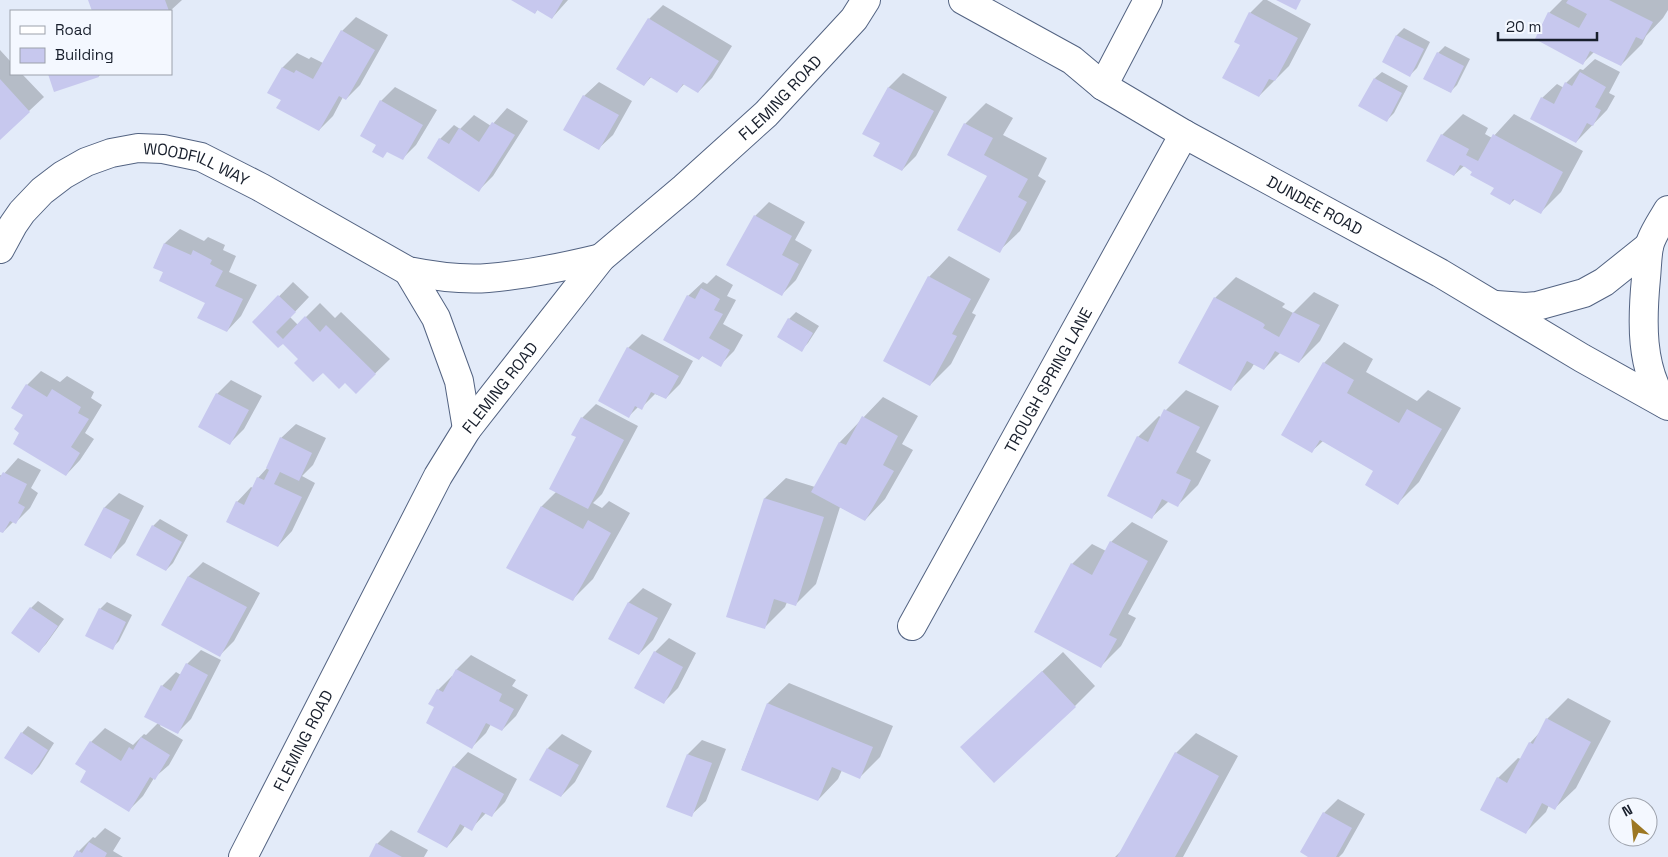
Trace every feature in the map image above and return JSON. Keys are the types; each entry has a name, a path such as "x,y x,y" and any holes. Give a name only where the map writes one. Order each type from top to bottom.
{"street":[{"name":"FLEMING ROAD","path":"243,857 438,476 467,429 601,258 684,188 766,114 854,19 866,0"},
{"name":"DUNDEE ROAD","path":"963,0 1072,60 1103,86 1184,134 1440,272 1582,358 1666,405"},
{"path":"1103,86 1148,0"},
{"name":"TROUGH SPRING LANE","path":"912,626 1184,134"},
{"name":"WOODFILL WAY","path":"0,249 22,212 42,191 63,175 86,162 111,153 138,148 163,149 201,157 260,187 408,271 433,276 487,278 557,268 601,258"},
{"path":"1495,305 1537,306 1584,292 1604,282 1649,246 1668,210"},
{"path":"1649,246 1644,301 1644,335 1650,375 1658,395 1666,405"},
{"name":"WOODFILL WAY","path":"408,271 436,318 459,381 467,429"}],"building":[{"path":"88,0 165,0 169,10 92,10"},
{"path":"511,0 563,0 552,19 537,10 535,14"},
{"path":"1276,0 1301,0 1296,10"},
{"path":"1568,0 1609,0 1653,22 1643,40 1636,37 1621,66 1590,51 1583,65 1535,39 1548,12 1579,28 1587,14 1566,3"},
{"path":"1249,12 1298,38 1275,81 1269,79 1259,97 1222,78 1240,45 1234,42"},
{"path":"648,18 719,61 698,93 683,84 677,93 650,77 644,86 616,69"},
{"path":"341,30 375,50 346,100 339,96 319,131 276,108 281,100 267,93 282,67 294,73 296,70 313,79"},
{"path":"1396,35 1424,49 1410,77 1382,62"},
{"path":"1437,52 1464,66 1451,93 1423,79"},
{"path":"1580,72 1606,87 1595,107 1601,110 1593,126 1587,123 1576,143 1530,119 1541,97 1554,104 1565,82 1572,86"},
{"path":"48,75 98,75 99,77 54,92"},
{"path":"1374,78 1402,93 1387,122 1358,106"},
{"path":"0,79 30,112 0,140"},
{"path":"888,87 934,111 902,171 873,156 880,143 862,134"},
{"path":"583,95 619,115 599,150 563,130"},
{"path":"380,100 423,125 403,160 387,152 383,158 372,152 376,145 360,136"},
{"path":"492,122 515,135 479,192 427,158 439,138 449,144 459,128 479,142"},
{"path":"964,123 993,138 984,155 1028,179 1018,197 1027,202 1000,253 957,230 987,176 947,155"},
{"path":"1441,134 1469,149 1466,155 1478,161 1493,134 1563,172 1541,214 1513,199 1510,205 1490,194 1494,188 1470,175 1472,172 1465,167 1460,165 1454,176 1426,161"},
{"path":"754,215 792,236 782,255 799,264 782,296 726,265"},
{"path":"164,243 191,255 193,250 212,260 210,264 223,271 215,286 243,299 227,332 197,318 205,303 159,281 163,272 153,268"},
{"path":"928,276 971,299 952,334 957,336 930,386 883,361"},
{"path":"701,288 720,299 714,310 723,314 709,338 730,350 721,367 702,356 699,360 663,340 687,295 695,299"},
{"path":"278,295 296,312 276,332 283,339 305,316 320,332 326,325 376,374 356,394 345,383 339,389 323,373 313,382 294,363 298,359 283,344 278,348 252,322"},
{"path":"1214,297 1263,323 1265,325 1263,328 1279,337 1293,312 1320,325 1299,363 1275,351 1264,370 1247,361 1231,391 1178,363"},
{"path":"788,318 813,333 802,352 777,337"},
{"path":"627,347 679,376 666,399 651,392 642,410 635,406 629,418 598,401"},
{"path":"1323,362 1354,380 1347,393 1399,423 1407,409 1442,429 1398,505 1365,485 1373,471 1320,440 1312,453 1281,435"},
{"path":"26,384 47,397 52,389 81,407 78,413 89,419 71,447 80,453 66,476 13,444 19,433 14,429 23,415 11,408"},
{"path":"216,393 249,410 230,445 198,427"},
{"path":"1164,409 1200,427 1176,473 1191,480 1178,507 1162,499 1152,519 1107,496 1137,436 1148,442"},
{"path":"862,416 898,436 883,465 894,471 865,521 811,492 839,442 846,445"},
{"path":"581,417 624,440 588,509 549,489 576,437 571,435"},
{"path":"280,437 312,453 299,481 280,472 274,484 302,497 278,547 226,522 236,501 244,505 257,477 264,480 269,470 266,468"},
{"path":"3,472 27,484 18,503 25,507 16,524 10,521 3,533 0,532 0,477"},
{"path":"764,498 824,517 796,606 774,599 765,629 726,617"},
{"path":"541,506 583,529 588,520 611,533 573,601 506,568"},
{"path":"104,507 130,520 111,559 84,545"},
{"path":"152,525 182,542 166,571 136,555"},
{"path":"1110,541 1148,561 1109,635 1117,639 1101,668 1034,632 1071,563 1092,575"},
{"path":"188,576 247,607 220,657 161,625"},
{"path":"628,602 658,618 639,655 608,639"},
{"path":"30,607 58,626 39,653 11,633"},
{"path":"99,608 126,622 113,650 85,636"},
{"path":"654,651 683,667 664,704 634,688"},
{"path":"186,663 208,675 178,734 144,717 161,685 171,691"},
{"path":"456,669 502,694 499,701 514,709 502,731 486,723 472,749 426,723 434,707 428,704 437,689 443,692"},
{"path":"1042,671 1076,707 994,783 960,747"},
{"path":"767,703 873,747 860,779 832,767 818,801 741,770"},
{"path":"1546,718 1591,742 1555,810 1542,803 1526,834 1480,810 1497,777 1507,783 1529,742 1533,744"},
{"path":"21,732 48,750 32,775 4,758"},
{"path":"141,737 170,755 155,780 150,777 129,812 80,782 86,771 75,764 90,741 121,761 129,747 133,750"},
{"path":"547,748 579,765 561,797 529,780"},
{"path":"1175,752 1219,776 1192,827 1175,857 1117,857"},
{"path":"687,754 712,763 692,817 666,807"},
{"path":"453,766 504,794 492,817 482,812 472,831 460,824 447,848 417,832"},
{"path":"1323,812 1352,828 1336,857 1308,857 1300,852"},
{"path":"89,842 107,853 105,857 73,857 77,850 82,853"},
{"path":"376,843 402,857 369,857"}]}
